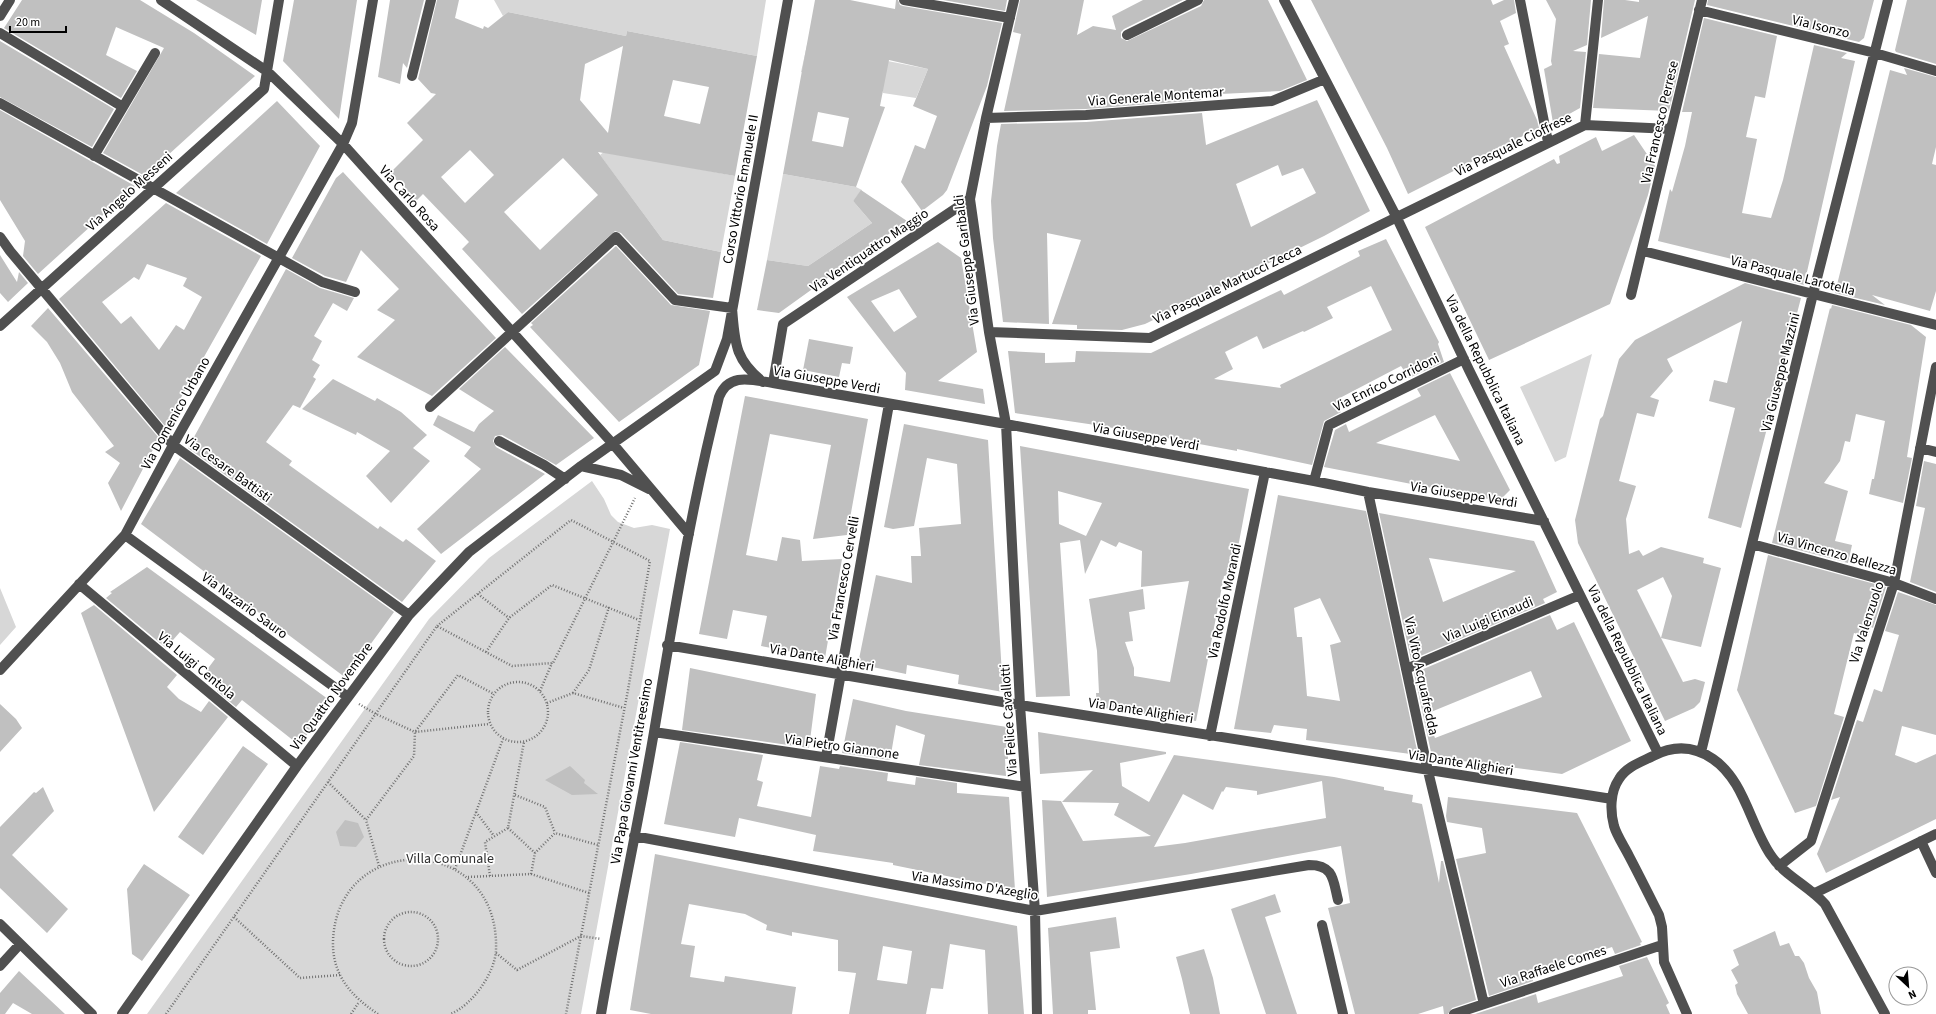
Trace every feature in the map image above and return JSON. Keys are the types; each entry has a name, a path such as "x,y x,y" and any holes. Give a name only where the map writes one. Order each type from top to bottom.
{"street":[{"path":"0,16 10,0"},
{"name":"Via Carlo Rosa","path":"161,0 173,4 268,72 343,144 614,444 689,534"},
{"name":"Via Angelo Messeni","path":"0,326 264,89 279,0"},
{"name":"Via Domenico Urbano","path":"0,670 125,535 173,445 343,144 352,123 373,0"},
{"path":"412,76 431,0"},
{"name":"Corso Vittorio Emanuele II","path":"614,444 707,378 715,371 719,363 727,339 788,0"},
{"path":"904,0 932,2 1010,18"},
{"name":"Via Giuseppe Garibaldi","path":"1006,424 989,332 970,199 986,118 1014,0"},
{"path":"1127,35 1198,0"},
{"name":"Via della Repubblica Italiana","path":"1284,0 1396,216 1464,359 1658,753"},
{"path":"1520,0 1548,142"},
{"path":"1585,125 1598,0"},
{"name":"Via Giuseppe Mazzini","path":"1701,752 1813,294 1888,0"},
{"name":"Via Isonzo","path":"1701,5 1936,71"},
{"name":"Via Francesco Perrese","path":"1631,294 1643,251 1701,5"},
{"path":"0,33 123,107"},
{"path":"94,156 155,52"},
{"name":"Via Generale Montemar","path":"986,118 1086,115 1272,101 1325,79"},
{"path":"0,103 152,189 322,282 355,292"},
{"name":"Via Pasquale Cioffrese","path":"1396,216 1585,125 1671,128"},
{"name":"Via Ventiquattro Maggio","path":"768,383 783,324 970,199"},
{"name":"Via Pasquale Martucci Zecca","path":"989,332 1150,338 1396,216"},
{"name":"Via Cesare Battisti","path":"0,237 41,289 173,445 409,615"},
{"path":"430,407 616,237 675,300 732,308 734,338 738,353 746,365 768,383"},
{"name":"Via Pasquale Larotella","path":"1643,251 1936,325"},
{"name":"Via Enrico Corridoni","path":"1314,481 1329,425 1464,359"},
{"name":"Via Valenzuolo","path":"1779,866 1811,841 1894,583 1936,367"},
{"name":"Via Giuseppe Verdi","path":"743,379 1006,424 1368,492 1544,521"},
{"name":"Via Papa Giovanni Ventitreesimo","path":"601,1014 613,941 654,732 667,645 689,534 719,397 727,384 735,380 743,379"},
{"name":"Via Francesco Cervelli","path":"826,757 889,404"},
{"name":"Via Felice Cavallotti","path":"1006,424 1020,705 1035,911 1037,1014"},
{"path":"499,441 544,465 565,479"},
{"name":"Via Quattro Novembre","path":"122,1014 297,766 409,615 469,552 581,466 614,444"},
{"path":"1920,448 1936,452"},
{"path":"581,466 621,475 652,490"},
{"name":"Via Rodolfo Morandi","path":"1210,736 1265,472"},
{"name":"Via Vito Acquafredda","path":"1368,492 1428,771 1484,1004"},
{"name":"Via Nazario Sauro","path":"125,535 348,697"},
{"name":"Via Vincenzo Bellezza","path":"1752,544 1894,583 1936,599"},
{"name":"Via Luigi Centola","path":"79,584 297,766"},
{"name":"Via Luigi Einaudi","path":"1406,669 1580,595"},
{"name":"Via Dante Alighieri","path":"667,645 1210,736 1612,799"},
{"name":"Via Pietro Giannone","path":"654,732 1026,787"},
{"path":"1687,1014 1664,962 1662,927 1659,915 1614,826 1612,799 1619,778 1629,768 1658,753 1677,748 1688,748 1701,752 1724,767 1769,853 1779,866 1793,879 1815,893 1825,904 1885,1014"},
{"path":"1815,893 1936,834"},
{"name":"Via Massimo D'Azeglio","path":"634,836 1035,911 1309,865 1326,868 1330,872 1338,900"},
{"path":"1921,841 1936,873"},
{"path":"0,924 92,1014"},
{"path":"1322,925 1343,1014"},
{"path":"0,966 20,944"},
{"name":"Via Raffaele Comes","path":"1454,1014 1662,946"}],"path":[{"path":"540,691 641,485"},
{"path":"166,1014 437,626 571,520 650,561 624,708 566,1014"},
{"path":"486,652 509,618 552,585 639,620"},
{"path":"478,594 509,618"},
{"path":"547,704 573,693 589,670 609,607"},
{"path":"437,626 512,666 553,663"},
{"path":"366,820 414,756 415,732 458,675 494,694"},
{"path":"521,682 531,685 540,691 547,704 548,718 545,727 539,734 524,742 512,742 503,739 495,733 489,724 487,714 489,703 494,694 501,687 511,683 521,682"},
{"path":"573,693 624,708"},
{"path":"348,697 376,714 415,732 489,724"},
{"path":"455,869 503,739"},
{"path":"490,876 485,842 508,828 524,742"},
{"path":"328,782 366,820 379,866"},
{"path":"514,795 545,807 555,833"},
{"path":"476,812 494,836"},
{"path":"508,828 535,853"},
{"path":"555,833 598,845"},
{"path":"531,874 535,853 555,833"},
{"path":"378,1014 360,1002 345,985 340,975 333,950 334,925 342,901 358,881 379,866 404,859 430,860 455,869 467,877 481,892 492,911 496,932 496,953 488,977 474,998 450,1014"},
{"path":"467,877 531,874 589,893"},
{"path":"409,912 421,913 429,918 435,926 438,935 438,944 435,953 420,965 410,966 401,964 394,960 388,953 384,937 390,921 397,916 409,912"},
{"path":"234,917 300,978 340,975"},
{"path":"496,953 517,970 581,936 613,941"},
{"path":"350,1014 360,1002"}],"green space":[{"path":"494,0 766,0 757,56 627,31 626,36 508,12 503,16"},
{"path":"807,45 928,69 916,98 883,93 883,88 801,72"},
{"path":"605,151 735,176 721,252 663,240 600,155"},
{"path":"783,174 856,187 862,190 853,201 872,223 808,266 767,260"},
{"path":"1592,354 1566,457 1555,462 1520,387"},
{"name":"Villa Comunale","path":"592,481 604,499 611,515 618,522 634,528 652,525 670,529 581,1014 147,1014 429,619 489,558"},
{"path":"0,588 16,627 0,645"}],"building":[{"path":"22,0 140,0 194,33 255,76 145,176 103,153 164,48 116,27 106,55 137,71 121,98 4,28"},
{"path":"196,0 262,0 256,35"},
{"path":"294,0 357,0 339,119 283,61"},
{"path":"390,0 424,0 407,68 403,63 400,84 378,77"},
{"path":"437,0 459,0 455,18 483,29 484,26 488,28 508,12 626,36 627,31 757,56 735,176 598,152 663,240 721,252 713,298 678,294 621,233 615,231 522,314 462,249 469,242 423,194 416,201 390,173 423,140 407,123 436,94 431,93 418,79","holes":["623,46 608,133 580,100 585,64","673,80 709,87 700,124 664,116","470,150 494,175 465,203 441,177","563,158 598,195 540,250 504,212"]},
{"path":"815,0 850,0 895,9 896,0 898,0 900,5 903,6 1002,23 987,86 947,190 943,195 922,211 901,182 915,145 925,149 937,116 913,106 928,69 889,60 880,106 885,107 856,187 783,174","holes":["818,112 849,118 843,147 812,141"]},
{"path":"943,0 1007,0 1005,11"},
{"path":"1020,0 1084,0 1077,35 1093,26 1116,30 1112,16 1143,0 1183,0 1124,29 1121,32 1121,38 1127,41 1201,6 1204,0 1268,0 1307,80 1280,91 1200,95 1201,100 1086,109 1004,111 1021,34 1013,32"},
{"path":"1311,0 1491,0 1493,5 1504,0 1514,0 1516,13 1500,21 1509,44 1504,46 1537,120 1539,128 1408,194 1387,148"},
{"path":"1546,0 1591,0 1587,45 1573,51 1586,52 1580,108 1553,123 1544,69 1552,65 1551,61 1556,19"},
{"path":"1604,0 1639,2 1639,0 1695,0 1669,111 1593,108 1599,54 1640,58 1648,16 1601,38"},
{"path":"1708,0 1874,0 1864,38 1859,42 1707,5"},
{"path":"1907,0 1936,0 1936,64 1896,52 1895,50"},
{"path":"1704,18 1777,36 1765,98 1755,96 1746,137 1757,139 1742,213 1771,218 1783,180 1814,45 1847,53 1841,58 1855,61 1804,285 1763,274 1773,269 1658,241 1670,189 1672,192 1685,146 1692,112 1682,112"},
{"path":"0,41 114,109 92,147 0,97"},
{"path":"1904,68 1936,77 1936,147 1932,164 1936,165 1936,291 1930,311 1872,295 1885,305 1835,293 1890,70 1907,75"},
{"path":"1317,100 1370,211 1324,236 1145,324 1122,330 1077,329 1077,325 1052,324 1081,240 1047,233 1049,324 1003,322 993,238 991,201 1001,124 1086,122 1202,113 1206,145","holes":["1278,165 1282,176 1303,168 1316,193 1251,227 1236,184"]},
{"path":"277,101 320,146 267,244 176,193"},
{"path":"0,110 135,186 38,274 23,256 25,241 0,200"},
{"path":"1634,135 1655,166 1648,195 1610,304 1489,360 1425,227 1554,159 1557,164 1560,163 1559,156 1596,137 1602,151"},
{"path":"343,172 496,338 432,396 357,357 395,320 377,310 399,289 361,250 346,282 325,276 292,258 336,178"},
{"path":"861,190 907,221 779,313 757,310 767,260 808,266 872,223 853,201"},
{"path":"166,203 261,256 165,426 59,299","holes":["147,264 187,278 183,286 202,297 184,330 176,325 159,350 131,316 121,324 102,302 134,277 139,280"]},
{"path":"1386,239 1439,342 1438,344 1444,362 1409,378 1401,366 1336,400 1341,412 1324,421 1312,465 1237,449 1237,451 1102,426 1015,413 1008,351 1045,353 1045,363 1075,362 1076,351 1151,353 1281,290 1284,295 1360,256 1358,251","holes":["1371,286 1392,330 1280,385 1281,388 1214,379 1233,369 1225,352 1257,336 1263,349 1303,331 1304,332 1333,318 1327,307"]},
{"path":"938,242 961,258 977,352 938,381 983,389 985,404 905,390 906,373 847,297","holes":["899,289 917,317 894,332 871,301"]},
{"path":"616,246 671,305 710,311 699,365 619,422 530,327 533,325 531,323"},
{"path":"0,255 17,282 19,272 28,283 8,302 0,293"},
{"path":"286,269 320,288 354,298 347,311 333,303 314,336 322,341 312,360 320,365 313,377 316,379 300,408 293,405 266,442 292,461 289,465 378,529 380,526 403,542 406,539 436,561 402,602 188,448"},
{"path":"1745,283 1801,298 1741,528 1708,518 1735,408 1709,401 1714,380 1727,383 1742,321 1667,359 1673,371 1650,397 1659,400 1654,417 1637,413 1619,481 1636,486 1626,519 1629,554 1639,550 1643,556 1661,547 1704,558 1703,563 1721,568 1701,647 1661,638 1683,682 1695,679 1705,682 1700,702 1694,708 1665,721 1578,543 1575,520 1600,419 1603,416 1619,359 1635,340","holes":["1663,577 1672,596 1661,638 1637,590"]},
{"path":"1832,305 1911,325 1926,337 1907,457 1912,458 1903,503 1869,494 1872,479 1874,479 1885,421 1856,414 1850,442 1845,441 1840,461 1824,483 1848,491 1835,541 1852,545 1848,563 1772,543 1830,308 1831,309"},
{"path":"48,308 159,438 121,511 108,483 120,463 105,452 114,446 72,392 60,363 47,342 31,326"},
{"path":"809,339 853,347 850,364 842,363 839,377 803,370"},
{"path":"505,347 594,438 556,465 502,435 495,436 493,441 496,447 545,474 441,554 417,529 481,469 464,456 471,447 433,425 438,415 474,432 479,424 494,411 459,389"},
{"path":"1450,373 1510,490 1499,501 1324,467 1335,430 1346,424 1349,432 1421,396 1417,389","holes":["1435,415 1460,461 1376,443"]},
{"path":"333,379 375,401 377,398 401,412 427,435 413,448 430,461 391,503 366,476 390,451 357,432 356,435 302,409"},
{"path":"745,396 868,419 847,535 813,539 831,445 770,434 746,555 777,561 782,537 800,540 802,561 842,559 825,658 761,646 767,616 733,610 727,639 699,634"},
{"path":"904,424 988,440 1003,692 958,684 959,675 907,665 906,674 858,664 876,575 912,583 911,556 921,556 919,528 961,524 957,464 927,458 914,526 893,529 884,527"},
{"path":"1020,446 1249,489 1233,574 1224,576 1196,721 1097,707 1096,693 1099,693 1097,651 1089,599 1143,589 1145,609 1129,612 1133,641 1125,642 1134,668 1134,676 1170,682 1189,581 1141,587 1142,551 1119,542 1116,547 1101,540 1085,574 1080,540 1060,543 1070,696 1036,697","holes":["1058,491 1102,503 1086,536 1059,524"]},
{"path":"180,458 394,612 346,678 141,524"},
{"path":"1924,461 1936,464 1936,592 1910,582 1925,508 1916,506"},
{"path":"1278,495 1366,511 1418,755 1306,740 1307,729 1274,725 1271,733 1234,729","holes":["1320,598 1341,642 1330,645 1340,701 1307,696 1302,637 1297,637 1294,608"]},
{"path":"1379,513 1534,541 1557,592 1543,599 1545,603 1411,660","holes":["1429,558 1516,571 1443,602"]},
{"path":"1768,555 1886,587 1873,628 1871,627 1868,637 1854,633 1834,714 1844,717 1816,806 1795,813 1737,690"},
{"path":"147,567 332,702 299,745 242,700 236,707 217,691 222,684 206,671 215,659 180,632 166,648 106,598 112,593 110,592"},
{"path":"1898,592 1936,605 1936,735 1902,726 1895,755 1916,763 1936,754 1936,819 1826,873 1817,854 1840,797 1831,800 1857,720 1863,722 1874,689 1882,692 1899,635 1885,631"},
{"path":"94,605 177,675 167,687 179,699 201,712 209,701 228,717 154,812 81,613"},
{"path":"1550,615 1557,630 1574,622 1631,741 1562,774 1432,757 1414,673","holes":["1531,671 1542,697 1435,738 1426,714"]},
{"path":"690,668 816,694 809,748 682,730"},
{"path":"853,699 906,711 1007,727 1008,759 1005,759 1006,776 919,765 925,735 896,725 890,760 842,753"},
{"path":"0,704 16,719 22,728 0,752"},
{"path":"1038,732 1166,752 1166,754 1120,763 1122,786 1149,802 1174,755 1334,777 1384,787 1384,790 1413,795 1412,802 1422,804 1439,883 1441,861 1443,861 1476,1000 1452,1008 1448,1014 1444,1014 1443,1006 1418,1014 1355,1014 1328,908 1350,903 1341,846 1191,874 1047,897 1042,800 1061,801 1083,841 1151,836 1114,815 1119,803 1062,802 1093,770 1040,774","holes":["1322,781 1326,818 1185,843 1154,847 1183,794 1213,810 1222,791 1223,792 1226,787 1257,791 1257,795"]},
{"path":"680,742 763,755 757,780 763,782 757,806 811,817 820,766 839,769 840,766 888,773 887,781 915,785 916,777 957,783 957,793 1009,797 1015,890 893,865 893,863 813,851 816,835 739,818 735,837 664,824"},
{"path":"243,746 268,764 203,855 178,837"},
{"path":"570,766 585,780 584,783 598,794 572,795 545,780"},
{"path":"43,787 54,811 12,855 68,909 47,933 0,888 0,827 34,792 36,793"},
{"path":"1448,797 1577,813 1642,942 1640,943 1641,945 1615,954 1612,947 1531,974 1533,981 1489,996 1456,859 1486,853 1482,828 1447,822 1446,816"},
{"path":"345,820 358,823 364,837 356,847 340,846 336,832"},
{"path":"655,854 1017,926 1024,1014 988,1014 985,950 950,944 943,989 931,988 926,1014 849,1014 856,973 838,971 838,940 792,932 792,936 766,930 767,925 745,914 689,904 681,944 695,946 690,977 724,982 725,976 796,987 792,1014 651,1014 630,1010","holes":["883,946 912,951 907,984 877,980"]},
{"path":"144,864 190,895 142,961 132,954 127,889"},
{"path":"1275,894 1281,912 1265,917 1297,1014 1266,1014 1231,909"},
{"path":"1116,917 1120,948 1090,952 1096,1010 1088,1010 1088,1014 1053,1014 1048,928"},
{"path":"1775,931 1780,946 1789,943 1795,956 1799,956 1804,963 1809,978 1817,992 1821,1014 1748,1014 1737,994 1735,985 1738,983 1731,970 1739,965 1733,950"},
{"path":"1204,949 1213,978 1220,1014 1190,1014 1176,957"},
{"path":"1647,957 1669,1003 1666,1005 1670,1014 1475,1014 1536,994 1538,1003 1623,976 1619,966"},
{"path":"19,971 65,1014 32,1014 13,1003 5,1014 0,1014 0,993"}]}
